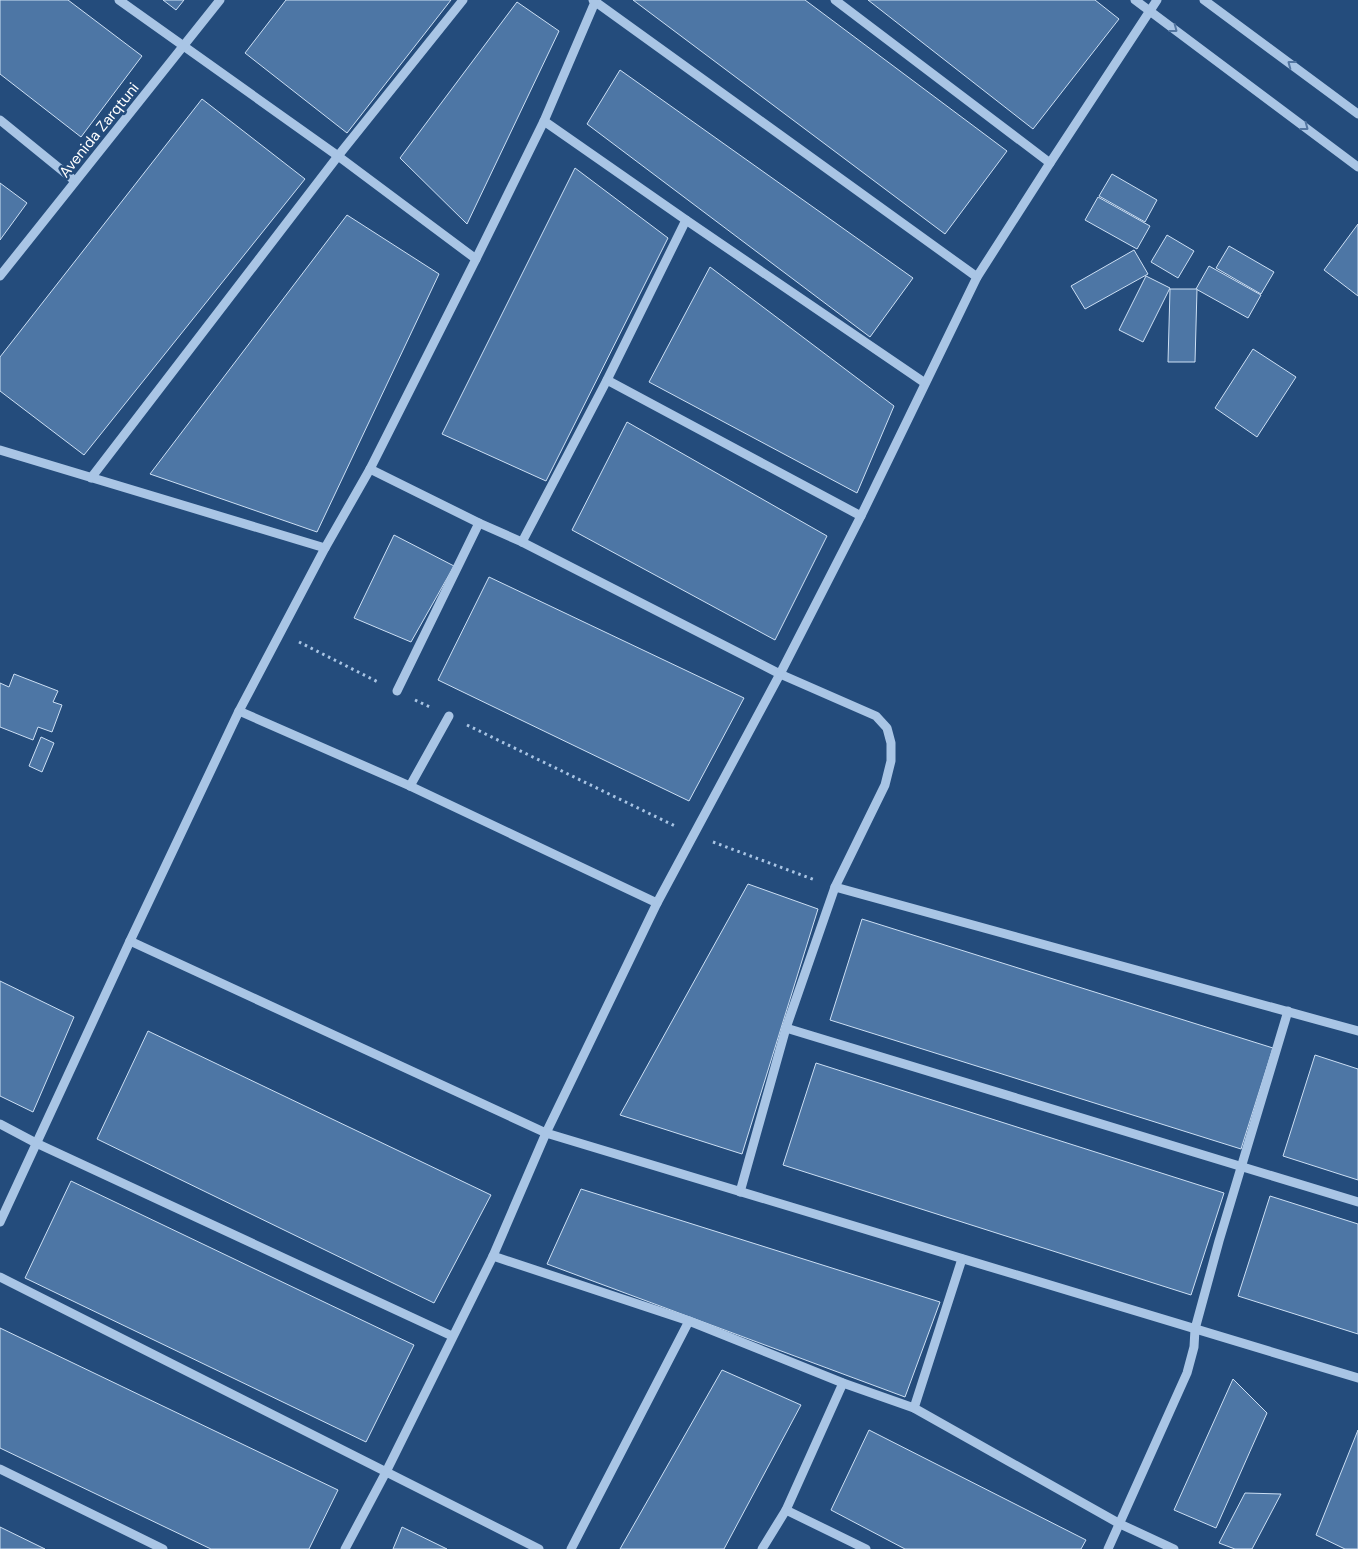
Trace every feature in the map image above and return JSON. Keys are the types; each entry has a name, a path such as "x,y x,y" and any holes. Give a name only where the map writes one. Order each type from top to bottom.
{"street":[{"path":"119,0 338,156 476,259"},
{"name":"Avenida Zarqtuni","path":"0,276 220,0"},
{"path":"91,478 338,156 463,0"},
{"path":"835,0 1050,163"},
{"path":"1136,0 1357,162"},
{"path":"345,1549 386,1472 493,1256 546,1134 657,903 780,674 861,516 977,277 1157,0"},
{"path":"1204,0 1358,114"},
{"path":"0,1222 130,941 240,711 324,548 370,469 476,259 544,121 594,1 977,277"},
{"path":"0,120 75,181"},
{"path":"544,121 925,383"},
{"path":"522,542 607,380 686,220"},
{"path":"607,380 861,516"},
{"path":"0,450 324,548"},
{"path":"370,469 522,542 780,674 876,716 887,728 891,743 891,761 885,785 835,887 786,1028 740,1192"},
{"path":"397,692 479,523"},
{"path":"240,711 410,786 657,903"},
{"path":"410,786 448,716"},
{"path":"835,887 1358,1031"},
{"path":"130,941 546,1134 1358,1378"},
{"path":"1108,1549 1187,1373 1194,1347 1196,1329 1219,1241 1288,1011"},
{"path":"786,1028 1358,1202"},
{"path":"0,1124 36,1143 452,1336"},
{"path":"493,1256 689,1321 843,1383 914,1408 1120,1524 1174,1549"},
{"path":"914,1408 962,1259"},
{"path":"0,1277 539,1549"},
{"path":"571,1549 689,1321"},
{"path":"762,1549 786,1510 843,1383"},
{"path":"0,1469 163,1549"},
{"path":"786,1510 866,1549"}],"path":[{"path":"280,633 397,692 695,835 835,887"}],"building":[{"path":"0,0 68,0 142,56 81,137 0,74"},
{"path":"163,0 184,0 176,10"},
{"path":"286,0 451,0 347,133 245,53"},
{"path":"633,0 805,0 1007,151 945,234"},
{"path":"868,0 1095,0 1119,19 1033,129"},
{"path":"517,2 559,31 467,224 400,158"},
{"path":"620,70 913,278 870,337 587,124"},
{"path":"202,99 305,179 84,455 0,391 0,357"},
{"path":"575,168 668,238 546,481 442,434"},
{"path":"1112,174 1157,200 1145,222 1099,196"},
{"path":"0,183 27,203 0,240"},
{"path":"1098,197 1150,226 1137,249 1085,220"},
{"path":"347,215 439,274 317,532 150,474"},
{"path":"1358,224 1358,296 1324,270"},
{"path":"1167,235 1194,251 1178,278 1151,262"},
{"path":"1229,246 1274,272 1261,294 1216,268"},
{"path":"1134,250 1148,274 1085,309 1071,286"},
{"path":"1209,266 1261,295 1248,318 1196,289"},
{"path":"710,267 894,406 857,493 649,382"},
{"path":"1146,276 1170,288 1143,342 1119,330"},
{"path":"1170,289 1197,289 1195,362 1168,362"},
{"path":"1253,349 1296,377 1257,437 1215,408"},
{"path":"627,422 827,536 775,640 572,530"},
{"path":"394,535 454,566 411,642 354,618"},
{"path":"489,577 744,698 689,801 438,680"},
{"path":"14,674 58,691 53,702 62,705 52,732 38,727 33,740 0,727 0,683 9,687"},
{"path":"41,737 54,743 42,772 29,766"},
{"path":"748,884 818,909 742,1154 620,1115"},
{"path":"862,919 1273,1048 1241,1149 830,1020"},
{"path":"0,981 74,1017 33,1112 0,1096"},
{"path":"148,1031 491,1195 434,1303 97,1139"},
{"path":"1315,1055 1358,1069 1358,1180 1283,1156"},
{"path":"816,1063 1224,1193 1191,1295 783,1165"},
{"path":"71,1181 414,1345 366,1442 25,1278"},
{"path":"581,1189 940,1302 905,1397 547,1264"},
{"path":"1270,1196 1358,1224 1358,1334 1238,1296"},
{"path":"0,1328 338,1490 309,1549 211,1549 0,1448"},
{"path":"722,1370 801,1405 724,1549 620,1549"},
{"path":"1233,1379 1267,1413 1216,1528 1174,1510"},
{"path":"869,1430 1086,1540 1081,1549 905,1549 831,1510"},
{"path":"1358,1430 1358,1549 1345,1549 1316,1535"},
{"path":"1245,1493 1281,1494 1252,1549 1235,1549 1219,1543"},
{"path":"0,1527 45,1549 0,1549"},
{"path":"402,1527 447,1549 393,1549"}]}
